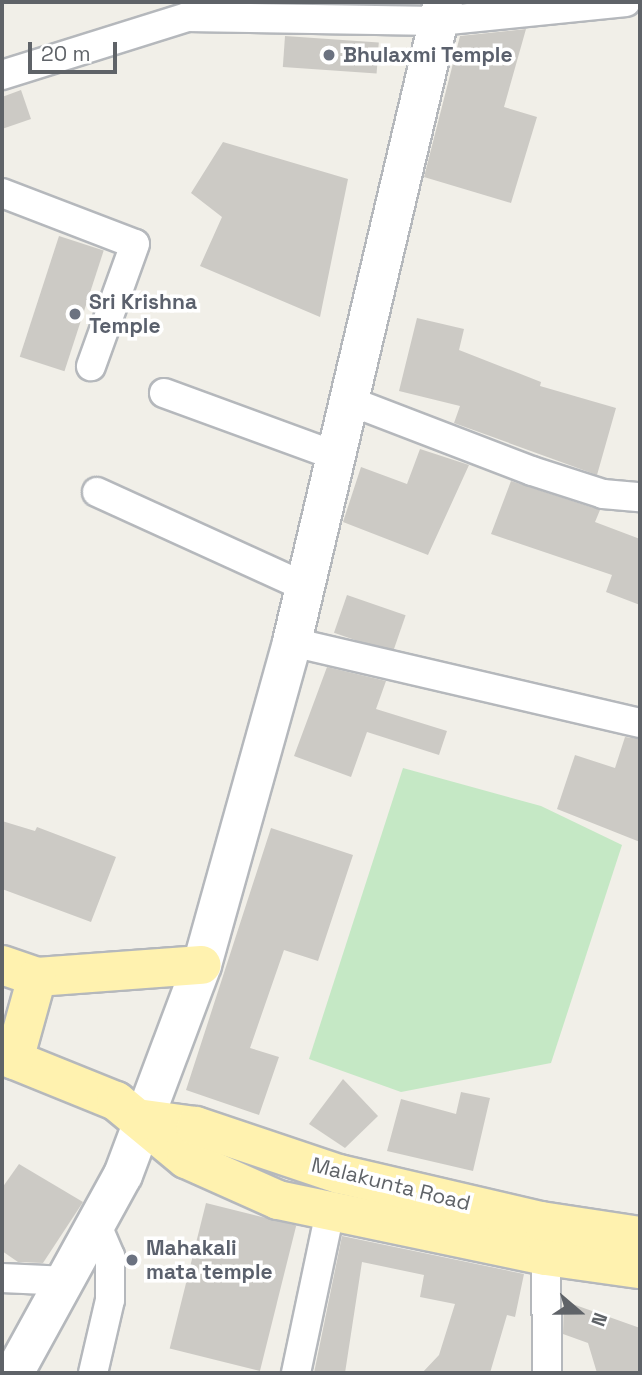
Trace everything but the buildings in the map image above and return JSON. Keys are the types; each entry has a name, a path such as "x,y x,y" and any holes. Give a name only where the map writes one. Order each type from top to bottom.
{"main road":[{"path":"15,1373 97,1228 144,1119 202,965 292,642 333,455 441,11"},
{"path":"2,965 37,977 202,965"},
{"path":"37,977 8,1057 84,1086 144,1119 164,1144 186,1159 278,1200 546,1256 640,1269"},
{"name":"Malakunta Road","path":"144,1119 196,1126 340,1174 541,1221 640,1236"}],"street":[{"path":"2,75 187,17 441,11 626,2"},
{"path":"2,193 135,244 91,366"},
{"path":"164,393 333,455"},
{"path":"348,400 532,471 603,494 640,497"},
{"path":"97,492 303,586"},
{"path":"292,642 640,723"},
{"path":"297,1372 330,1211"},
{"path":"93,1373 110,1300 110,1256 97,1228"},
{"path":"546,1256 548,1373"},
{"path":"5,1275 68,1281"}],"green space":[{"path":"403,768 541,806 622,845 551,1063 401,1092 309,1059"}],"place":[{"name":"Bhulaxmi Temple","path":"329,55"},
{"name":"Sri Krishna Temple","path":"75,314"},
{"name":"Mahakali mata temple","path":"132,1260"}]}
